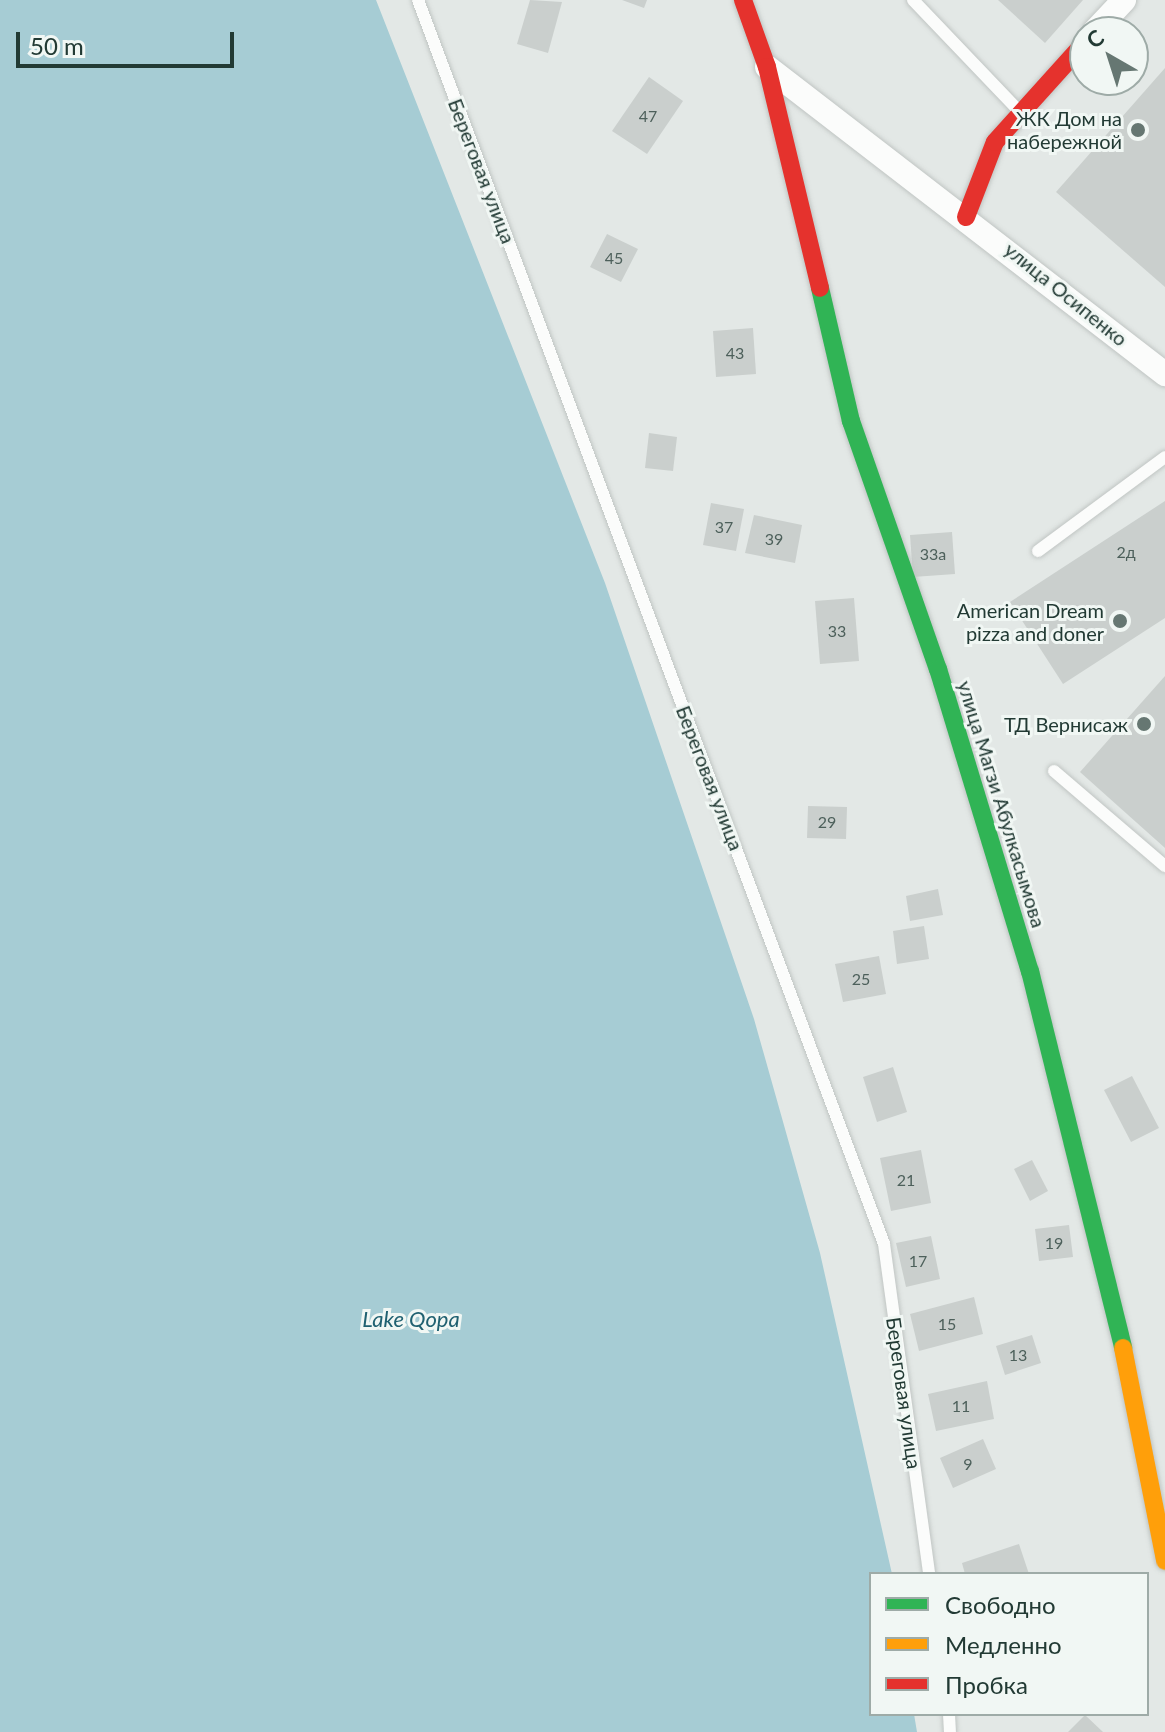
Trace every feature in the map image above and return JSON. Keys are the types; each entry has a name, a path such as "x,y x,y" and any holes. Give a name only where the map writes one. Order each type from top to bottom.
{"street":[{"name":"улица Магзи Абулкасымова","path":"743,0 767,67 851,421 938,669 1030,971 1118,1323 1162,1516 1165,1561"},
{"path":"1109,16 1124,0"},
{"path":"966,217 995,142 1069,59"},
{"name":"улица Осипенко","path":"767,67 966,217 1165,374"}],"lane":[{"name":"Береговая улица","path":"418,0 884,1244 929,1572"},
{"path":"913,0 1020,112"},
{"path":"1038,551 1165,457"},
{"path":"1054,771 1165,866"}],"water":[{"name":"Lake Qopa","path":"0,0 376,0 605,583 754,1019 820,1253 892,1572 869,1572 869,1716 914,1716 917,1732 0,1732"}],"building":[{"path":"530,0 562,2 548,53 517,44"},
{"path":"622,0 647,0 644,8"},
{"path":"998,0 1083,0 1045,43"},
{"name":"ЖК Дом на набережной","path":"1165,68 1165,287 1056,192 1140,96 1149,96 1149,86"},
{"path":"649,77 683,101 647,154 612,131"},
{"path":"607,234 638,249 621,282 590,267"},
{"path":"753,328 756,374 716,377 713,331"},
{"path":"649,433 677,437 673,471 645,468"},
{"path":"1165,501 1165,618 1063,684 1010,602"},
{"path":"711,503 744,509 736,551 703,545"},
{"path":"754,515 802,525 795,563 745,553"},
{"path":"952,532 955,574 913,577 910,535"},
{"path":"854,598 859,661 820,664 815,601"},
{"name":"ТД Вернисаж","path":"1165,676 1165,848 1080,772"},
{"path":"808,806 847,807 846,839 807,838"},
{"path":"938,889 943,915 910,921 906,896"},
{"path":"924,926 929,959 897,964 893,931"},
{"path":"879,956 886,994 843,1002 835,964"},
{"path":"893,1067 907,1112 877,1122 863,1077"},
{"path":"1132,1076 1159,1128 1131,1142 1104,1090"},
{"path":"921,1150 931,1203 891,1211 880,1158"},
{"path":"1032,1160 1048,1191 1030,1201 1014,1169"},
{"path":"1069,1225 1073,1257 1039,1261 1035,1229"},
{"path":"931,1236 940,1279 906,1287 896,1243"},
{"path":"974,1297 983,1334 919,1351 910,1314"},
{"path":"1032,1335 1041,1363 1005,1375 996,1346"},
{"path":"987,1381 994,1419 936,1431 928,1394"},
{"path":"983,1439 996,1469 953,1488 940,1458"},
{"path":"1019,1544 1028,1572 964,1572 962,1563"},
{"path":"1086,1716 1103,1732 1068,1732"}],"traffic: fast":[{"path":"820,288 851,421 938,669 1030,971 1123,1348"}],"traffic: slow":[{"path":"1123,1348 1165,1561"}],"traffic: jam":[{"path":"743,0 767,67 820,288"},
{"path":"966,217 995,142 1069,60"}],"place":[{"name":"ЖК Дом на набережной","path":"1138,130"},
{"name":"American Dream pizza and doner","path":"1120,621"},
{"name":"ТД Вернисаж","path":"1144,724"}]}
